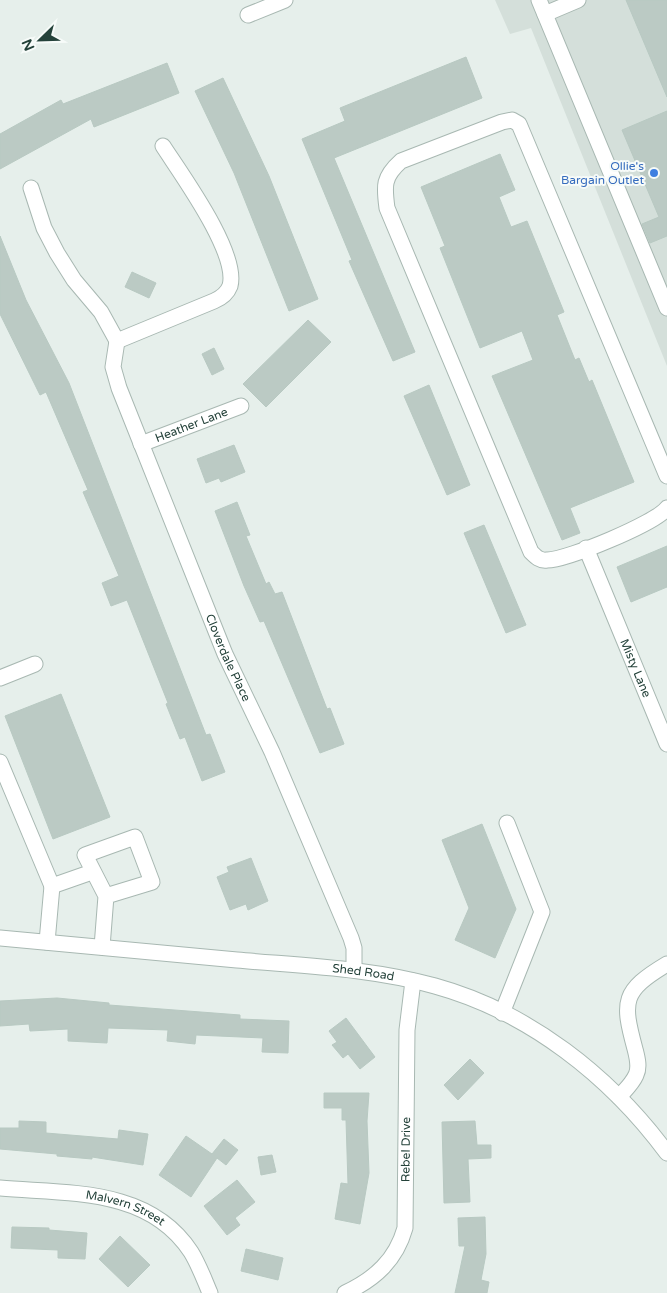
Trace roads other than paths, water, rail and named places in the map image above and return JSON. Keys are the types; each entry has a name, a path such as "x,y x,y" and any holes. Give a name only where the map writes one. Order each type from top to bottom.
{"street":[{"path":"248,15 285,0"},
{"path":"578,0 542,7 667,308"},
{"path":"667,476 520,124 512,120 502,122 401,162 385,180 387,208 531,552 538,559 545,561 562,558 654,520 667,508"},
{"path":"31,188 44,228 57,254 74,280 101,312 117,342 221,298 229,287 228,260 211,221 163,146"},
{"name":"Cloverdale Place","path":"117,342 113,367 141,444 234,676 272,752 351,938 354,948 354,970"},
{"name":"Heather Lane","path":"141,444 241,406"},
{"name":"Misty Lane","path":"586,548 667,744"},
{"path":"0,678 35,664"},
{"path":"0,762 52,886 47,942"},
{"path":"502,1013 542,912 507,823"},
{"path":"102,947 106,896 92,872 85,855 135,837 152,882 106,896"},
{"path":"52,886 92,872"},
{"name":"Shed Road","path":"0,938 354,970 436,986 502,1013 543,1034 619,1096 643,1120 667,1153"},
{"path":"619,1096 637,1074 638,1060 626,1017 630,996 646,978 667,964"},
{"name":"Rebel Drive","path":"345,1293 372,1279 381,1270 397,1250 405,1228 407,1030 413,981"},
{"name":"Malvern Street","path":"0,1188 116,1199 144,1210 168,1226 190,1250 210,1293"}],"place":[{"name":"Ollie's Bargain Outlet","path":"654,173"}]}
